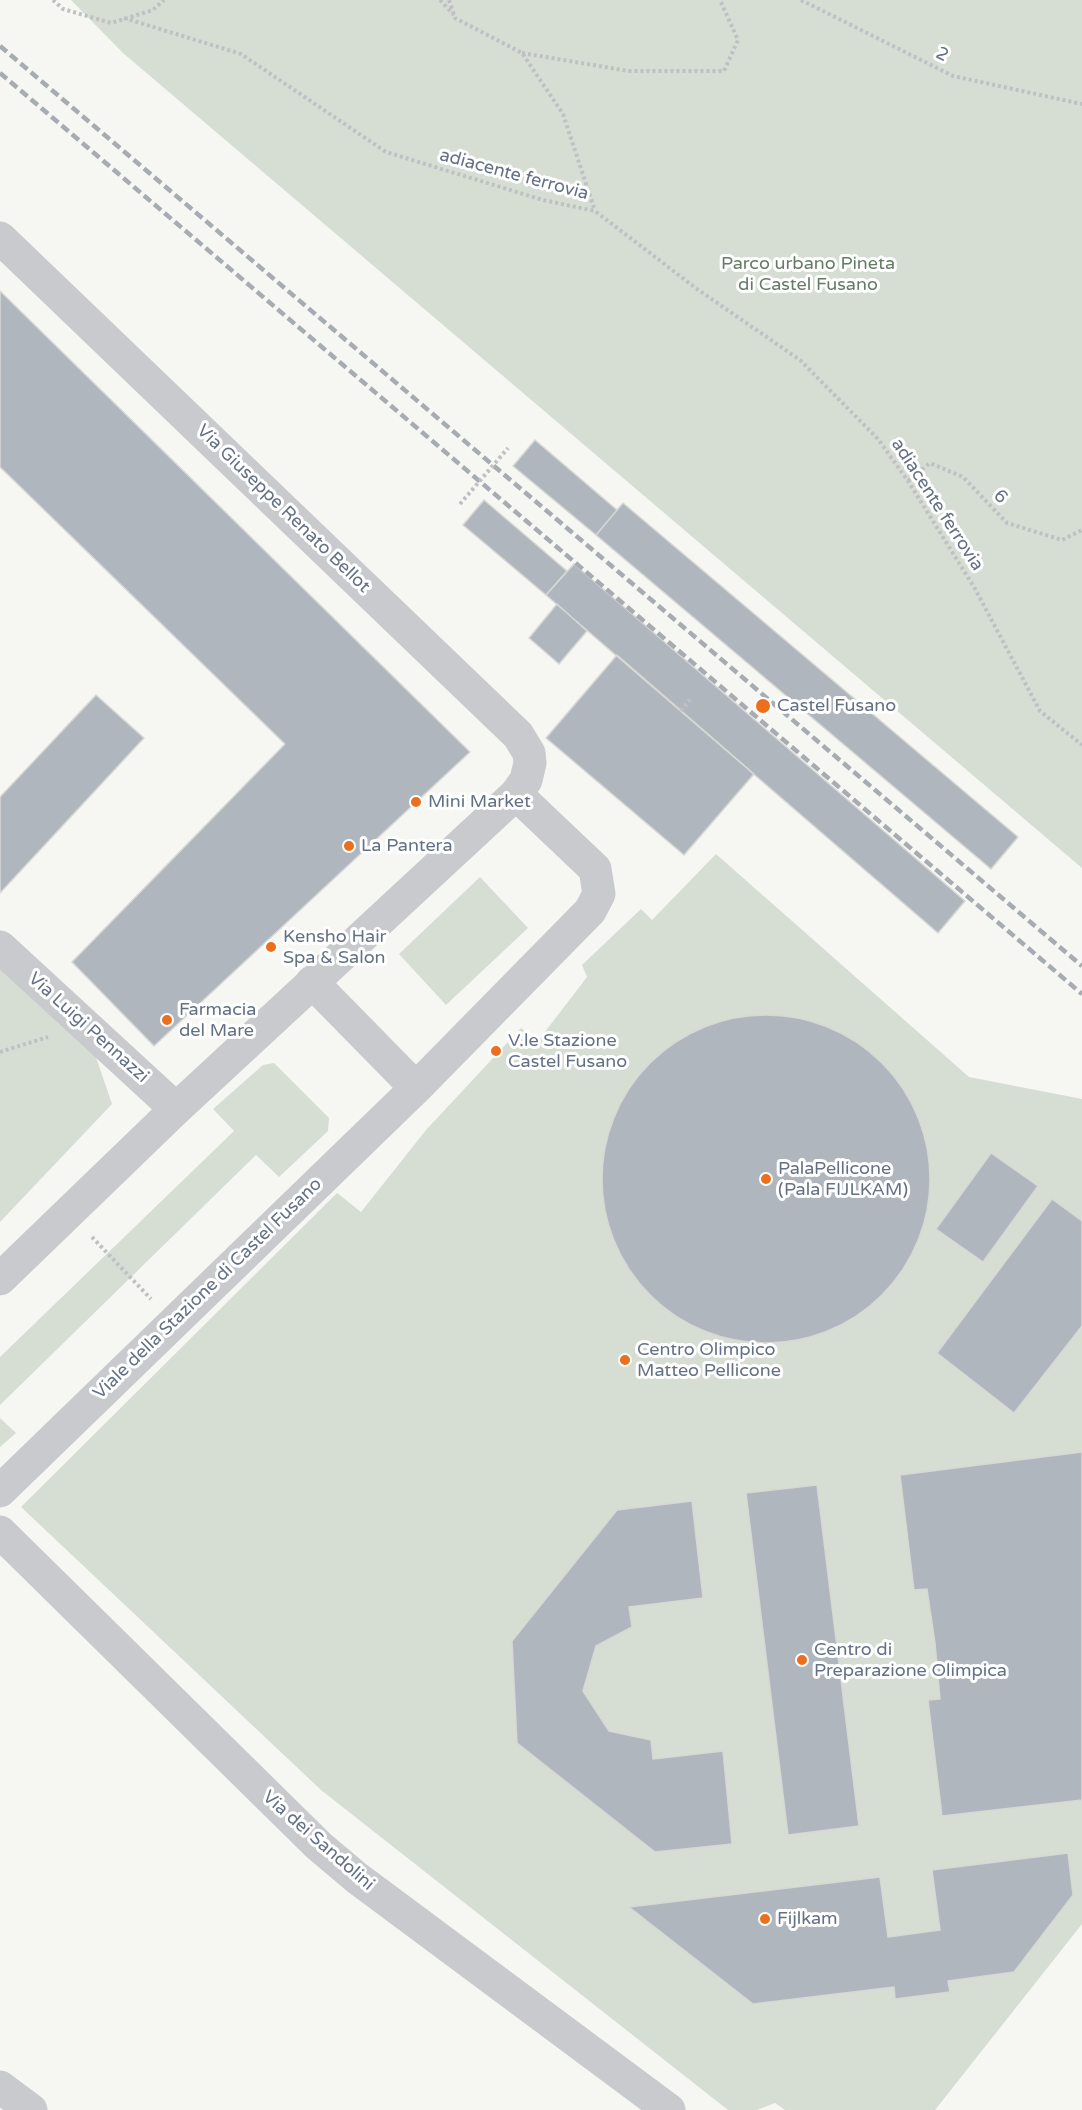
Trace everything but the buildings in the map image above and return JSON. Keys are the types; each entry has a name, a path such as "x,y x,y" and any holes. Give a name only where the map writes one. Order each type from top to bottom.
{"street":[{"name":"Via Giuseppe Renato Bellot","path":"0,238 518,735 529,753 530,763 526,780 516,794"},
{"name":"Viale della Stazione di Castel Fusano","path":"0,1491 416,1088 596,903 600,886 596,869 516,794"},
{"path":"0,1279 176,1109 516,794"},
{"name":"Via Luigi Pennazzi","path":"0,947 176,1109"},
{"path":"312,982 416,1088"},
{"name":"Via dei Sandolini","path":"0,1532 319,1846 357,1878 669,2110"},
{"path":"0,2088 31,2110"}],"path":[{"path":"53,0 63,9 111,23 153,10 164,0"},
{"path":"440,0 455,18 522,53 628,72 724,71 738,40 720,0"},
{"path":"449,0 455,18"},
{"name":"2","path":"801,0 953,76 1082,104"},
{"name":"adiacente ferrovia","path":"124,18 241,54 386,152 543,200 595,211 697,289 800,360 878,439 908,481 974,587 1040,711 1082,745"},
{"path":"522,53 563,114 595,211"},
{"path":"460,504 508,448"},
{"name":"6","path":"908,481 930,463 963,477 1007,523 1062,540 1082,530"},
{"path":"681,711 691,698"},
{"path":"0,1052 85,1025"},
{"path":"69,1213 174,1323"}],"green space":[{"name":"Parco urbano Pineta di Castel Fusano","path":"71,0 1082,0 1082,868 123,53"},
{"name":"Centro Olimpico Matteo Pellicone","path":"716,854 969,1077 1082,1099 1082,1924 935,2110 785,2110 775,2103 757,2110 728,2110 321,1790 21,1507 337,1193 361,1212 426,1130 521,1028 538,1041 587,977 582,965 641,909 652,920"},
{"path":"480,877 528,928 446,1005 399,954"},
{"path":"0,952 85,1025 112,1104 0,1222"},
{"path":"274,1063 329,1118 328,1131 279,1177 256,1155 0,1405 0,1357 234,1131 213,1109 263,1065"},
{"path":"0,1418 16,1433 0,1447"}],"railway":[{"path":"0,46 1082,966"},
{"path":"0,73 1082,994"}],"place":[{"name":"Castel Fusano","path":"763,706"},
{"name":"Mini Market","path":"416,802"},
{"name":"La Pantera","path":"349,846"},
{"name":"Kensho Hair Spa & Salon","path":"271,947"},
{"name":"Farmacia del Mare","path":"167,1020"},
{"name":"V.le Stazione Castel Fusano","path":"496,1051"},
{"name":"PalaPellicone (Pala FIJLKAM)","path":"766,1179"},
{"name":"Centro Olimpico Matteo Pellicone","path":"625,1360"},
{"name":"Centro di Preparazione Olimpica","path":"802,1660"},
{"name":"Fijlkam","path":"765,1919"}]}
